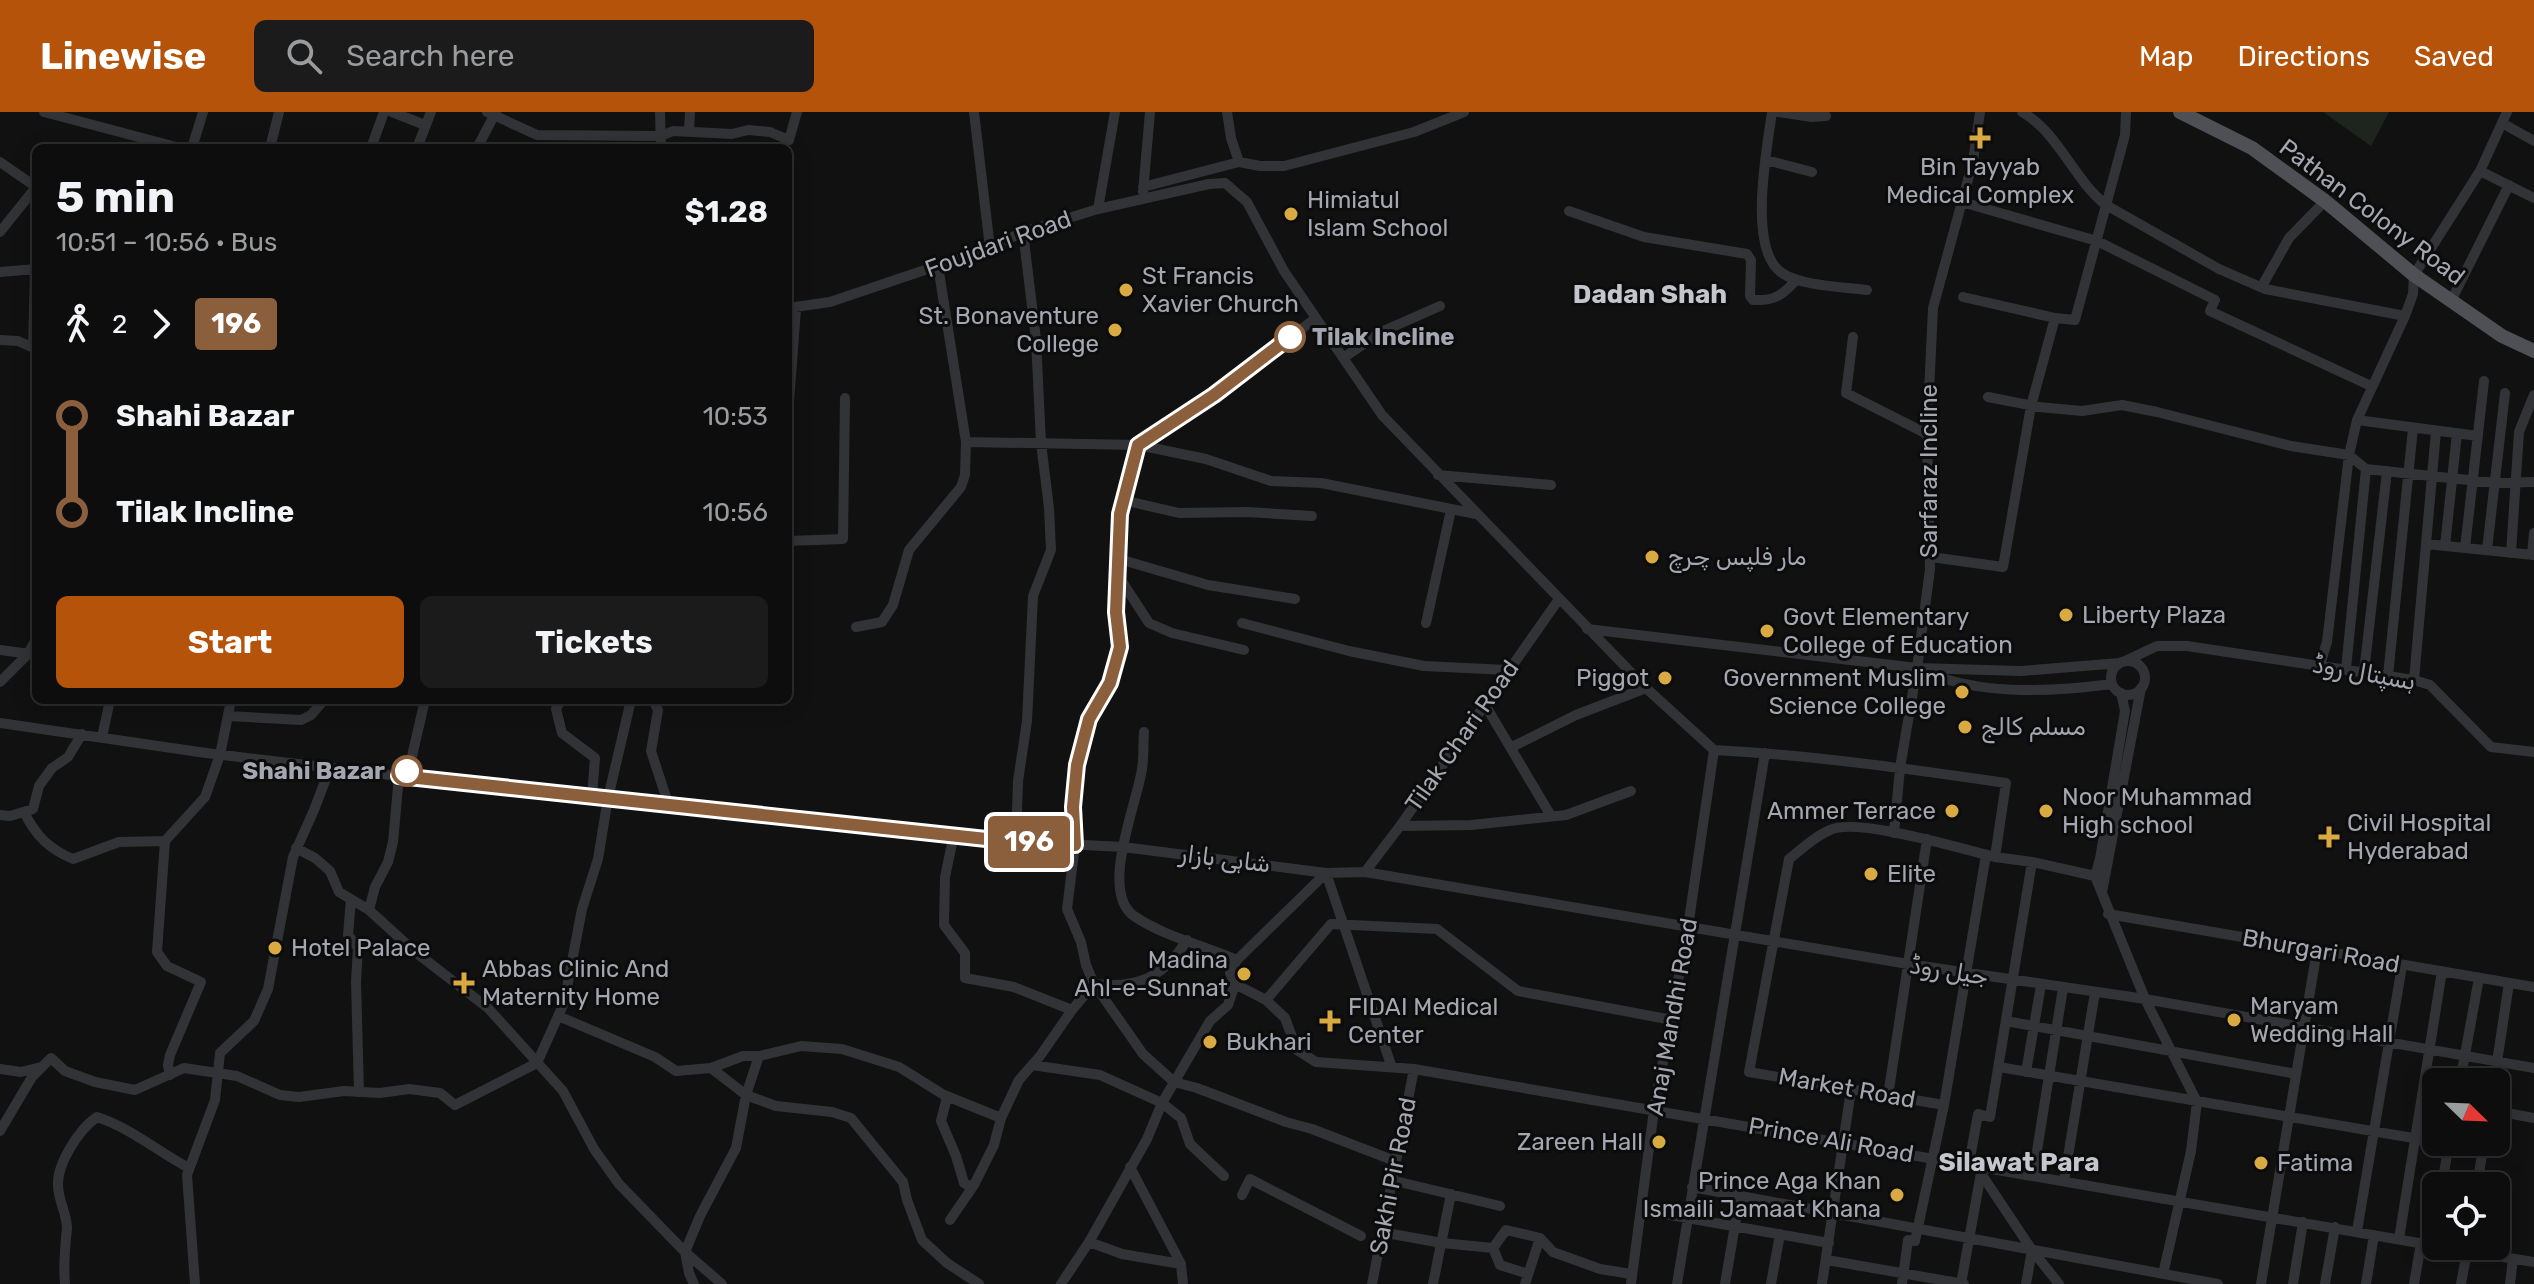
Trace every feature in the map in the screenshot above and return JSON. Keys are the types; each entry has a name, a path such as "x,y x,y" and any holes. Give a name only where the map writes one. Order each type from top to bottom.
{"main road":[{"name":"Pathan Colony Road","path":"2180,112 2252,148 2325,201 2414,275 2502,336 2534,351"}],"street":[{"path":"44,112 74,115 167,144"},
{"path":"193,144 203,112"},
{"path":"271,144 279,112"},
{"path":"372,144 384,112"},
{"path":"392,112 425,125"},
{"path":"418,144 431,112"},
{"path":"660,112 661,144"},
{"path":"689,131 690,112"},
{"path":"479,144 493,113 537,135 661,136 673,131 732,134 748,130 770,132 788,144 797,112"},
{"path":"974,112 990,248"},
{"path":"1098,209 1115,112"},
{"path":"1143,193 1150,112"},
{"path":"1227,112 1239,162"},
{"path":"1143,193 1179,176 1239,162 1284,166 1414,132 1464,112"},
{"path":"1826,116 1775,112 1760,212 1770,263 1796,280 1867,290"},
{"name":"Sarfaraz Incline","path":"1894,833 1900,768 1931,557 1927,434 1933,308 1973,161 1980,112"},
{"path":"2022,112 2050,137 2091,193 2106,205 2219,269 2262,286 2405,316"},
{"path":"1963,297 2075,320 2125,135 2126,112"},
{"path":"2320,665 2327,642 2349,455 2357,420 2405,316 2413,294 2414,275 2480,171 2507,112"},
{"path":"2502,123 2534,141"},
{"path":"1766,160 1812,172"},
{"path":"0,162 32,184"},
{"path":"2480,171 2534,198"},
{"name":"Foujdari Road","path":"792,309 830,302 990,248 1023,232 1143,193 1225,183 1247,202 1284,271 1316,318"},
{"path":"2451,301 2509,185"},
{"path":"0,232 32,192"},
{"path":"2262,286 2289,238 2325,201"},
{"path":"1962,202 2097,241 2215,300 2210,311 2371,386"},
{"path":"1569,211 1644,237 1747,254 1751,260 1750,296 1753,300 1772,301 1785,293 1796,280"},
{"path":"1016,841 1018,781 1027,721 1033,596 1051,550 1036,339 1023,232"},
{"path":"856,627 882,622 893,605 909,550 961,487 965,475 966,442 938,266"},
{"path":"0,272 32,269"},
{"path":"1343,358 1381,332 1440,306"},
{"path":"1395,1161 1174,1082 1143,1054 1094,984 1067,909 1075,845 1073,807 1077,765 1089,719 1110,683 1120,647 1116,612 1120,514 1138,445 1214,395 1316,318 1382,415 1587,629 1714,750 1900,768 2006,783 1966,974 1944,1105"},
{"path":"1931,557 2003,567 2031,406 2055,318"},
{"path":"1853,337 1846,393 1927,434"},
{"path":"0,340 18,341 32,347"},
{"path":"2465,548 2484,381"},
{"path":"2487,550 2505,393"},
{"path":"2511,553 2519,432 2534,395"},
{"path":"1988,397 2031,406 2082,411 2122,405 2291,446 2349,455 2366,469 2495,482 2534,482"},
{"path":"792,541 843,539 845,398"},
{"path":"2525,417 2534,428"},
{"path":"2357,420 2478,436"},
{"path":"2388,676 2413,428"},
{"path":"2414,680 2436,431"},
{"path":"2445,546 2457,433"},
{"path":"966,442 1138,445 1206,459 1271,481 1321,483 1476,514"},
{"path":"2346,669 2366,469"},
{"path":"2364,672 2387,471"},
{"path":"1438,475 1551,485"},
{"path":"1123,500 1179,513 1247,512 1312,516"},
{"path":"1426,623 1451,510"},
{"path":"2426,544 2533,555 2534,533"},
{"path":"1119,559 1208,585 1295,599"},
{"path":"1118,575 1149,623 1172,633 1244,650"},
{"name":"Tilak Chari Road","path":"1365,872 1559,599"},
{"path":"1242,623 1349,651 1424,666 1507,670"},
{"path":"1587,629 1917,668 1946,681 2011,690 2075,689 2112,684"},
{"path":"2143,672 2153,653 2169,645"},
{"name":"ہسپتال روڈ","path":"1917,668 2021,671 2123,662 2157,646 2169,645 2320,665 2430,685 2491,747 2534,752"},
{"path":"0,650 32,653"},
{"path":"0,682 32,653"},
{"path":"2102,894 2144,680 2138,664 2123,662 2113,670 2112,684 2121,693 2125,711 2095,876 2108,914 2145,999 2197,1102 2191,1151 2163,1274"},
{"path":"1512,747 1576,715 1646,688"},
{"path":"2121,693 2132,694 2141,688"},
{"path":"1484,703 1551,816"},
{"path":"102,737 109,704"},
{"path":"170,1075 170,1055 201,982 167,966 157,952 165,841 205,797 220,755 230,704"},
{"path":"228,716 301,720 311,715 321,704"},
{"path":"369,910 375,887 388,862 393,842 399,776 409,769 424,704"},
{"path":"559,704 556,709 562,733 595,758 592,796"},
{"path":"0,1131 17,1100 51,1058 65,1071 95,1082 135,1090 184,1068 237,1076 280,1095 299,1097 344,1091 380,1093 409,1089 440,1093 455,1105 537,1063 564,1003 582,909 598,859 608,798 630,704"},
{"path":"655,704 658,710 651,751 668,803"},
{"name":"شاہی بازار","path":"0,723 220,755 399,776 859,826 1016,841 1123,847 1326,873 1365,872"},
{"path":"1144,732 1143,768 1120,859 1121,901 1133,915 1237,960"},
{"path":"0,815 10,816 33,809 39,786 52,768 68,757 82,734"},
{"name":"Anaj Mandhi Road","path":"1631,1279 1654,1110 1688,927 1714,750"},
{"path":"1677,1284 1765,753"},
{"path":"195,1284 187,1175 215,1100 220,1053 254,1021 268,989 296,848 330,768"},
{"path":"1400,826 1471,825 1566,815 1631,791"},
{"path":"24,812 31,827 54,851 73,859 119,842 165,841"},
{"path":"1772,942 1789,859 1831,829 1846,826 1894,833 1990,856 2095,876"},
{"path":"954,834 945,877 944,925 965,953 965,978 1014,987 1072,1010"},
{"path":"1888,1096 1927,839"},
{"path":"296,848 330,871 339,892 369,910 414,951 488,1008 563,1091 594,1149 619,1184 685,1252 722,1284"},
{"path":"1827,1260 1903,1279 1962,1284 1969,1238 1978,1114 1990,1117 2032,862"},
{"name":"جیل روڈ","path":"1365,872 1966,974 2145,999 2534,1068"},
{"path":"1391,1065 1343,925 1326,873 1237,960 1230,973 1235,984 1266,1000 1331,924 1343,925 1437,929 1518,991 1672,1020"},
{"path":"351,899 348,935 358,948 359,1092"},
{"name":"Bhurgari Road","path":"2108,914 2534,987"},
{"path":"1094,984 1117,986 1157,975 1174,961 1187,940"},
{"name":"Market Road","path":"1772,942 1749,1072 1944,1105 1915,1241 1908,1240 1903,1279"},
{"path":"2261,1284 2317,950"},
{"path":"2357,1231 2402,966"},
{"path":"2399,1239 2442,971"},
{"path":"2462,1068 2479,978"},
{"path":"2497,1068 2509,983"},
{"path":"950,1220 994,1145 1001,1118 1019,1080 1094,984"},
{"path":"1061,1284 1089,1242 1147,1139 1162,1103 1210,1021 1228,1005 1235,984"},
{"path":"2026,1072 2041,985"},
{"path":"2033,1176 2063,988"},
{"path":"2064,1181 2095,992"},
{"name":"Prince Ali Road","path":"1266,1000 1285,1018 1297,1050 1316,1062 1391,1065 2422,1243"},
{"path":"558,1016 655,1057 676,1071 711,1068 743,1056 759,1056 801,1046 842,1049 899,1067 947,1097 1001,1118"},
{"path":"2006,1021 2296,1074"},
{"path":"694,1284 685,1252 736,1148 746,1095 759,1056"},
{"path":"1032,1065 1100,1075 1162,1103 1181,1118 1190,1144 1224,1176"},
{"path":"0,1070 21,1072 42,1067"},
{"path":"1999,1067 2422,1139"},
{"path":"711,1068 746,1095 776,1106 832,1112 851,1118 903,1182 922,1240 947,1263 979,1284"},
{"name":"Sakhi Pir Road","path":"1372,1284 1414,1069"},
{"path":"1822,1284 1851,1090"},
{"path":"947,1097 941,1121 964,1183 972,1187"},
{"path":"2510,1114 2534,1118"},
{"path":"65,1284 67,1225 57,1184 67,1153 86,1124 97,1117 123,1126 189,1168"},
{"path":"1130,1167 1181,1264 1183,1284"},
{"path":"1975,1168 2059,1284"},
{"path":"1242,1195 1250,1179 1361,1236"},
{"path":"1391,1180 1500,1206"},
{"path":"1692,1187 2218,1284"},
{"path":"1433,1284 1451,1194"},
{"path":"1725,1284 1740,1196"},
{"path":"1642,1210 1829,1243"},
{"path":"2293,1284 2303,1222"},
{"path":"2325,1284 2335,1227"},
{"path":"1493,1248 1506,1230 1540,1238 1553,1252 1631,1279"},
{"path":"1381,1232 1493,1248"},
{"path":"1771,1284 1780,1234"},
{"path":"2366,1284 2374,1235"},
{"path":"1493,1248 1500,1265 1527,1279 1540,1238"},
{"path":"1089,1242 1122,1254 1181,1264"},
{"path":"2026,1284 2032,1250"},
{"name":"Prince Ali Road","path":"2510,1258 2534,1262"},
{"path":"2510,1284 2513,1259"},
{"path":"2414,1284 2424,1260"},
{"path":"2461,1284 2465,1260"}],"shaded area":[{"path":"2323,112 2389,112 2371,146"}],"bus line":[{"name":"196","path":"407,771 399,776 1005,841 1075,845 1073,807 1077,765 1089,719 1110,683 1120,647 1116,612 1120,514 1138,445 1214,395 1290,337"}],"place":[{"name":"Bin Tayyab Medical Complex","path":"1980,138"},
{"name":"Himiatul Islam School","path":"1291,214"},
{"name":"St Francis Xavier Church","path":"1126,290"},
{"name":"St. Bonaventure College","path":"1115,330"},
{"name":"Tilak Incline","path":"1290,337"},
{"name":"مار فلپس چرچ","path":"1652,557"},
{"name":"Liberty Plaza","path":"2066,615"},
{"name":"Govt Elementary College of Education","path":"1767,631"},
{"name":"Piggot","path":"1665,678"},
{"name":"Government Muslim Science College","path":"1962,692"},
{"name":"مسلم کالج","path":"1965,727"},
{"name":"Shahi Bazar","path":"407,771"},
{"name":"Ammer Terrace","path":"1952,811"},
{"name":"Noor Muhammad High school","path":"2046,811"},
{"name":"Civil Hospital Hyderabad","path":"2329,837"},
{"name":"Elite","path":"1871,874"},
{"name":"Hotel Palace","path":"275,948"},
{"name":"Madina Ahl-e-Sunnat","path":"1244,974"},
{"name":"Abbas Clinic And Maternity Home","path":"464,983"},
{"name":"Maryam Wedding Hall","path":"2234,1020"},
{"name":"FIDAI Medical Center","path":"1330,1021"},
{"name":"Bukhari","path":"1210,1042"},
{"name":"Zareen Hall","path":"1659,1142"},
{"name":"Fatima","path":"2261,1163"},
{"name":"Prince Aga Khan Ismaili Jamaat Khana","path":"1897,1195"}],"district":[{"name":"Dadan Shah","path":"1650,294"},
{"name":"Silawat Para","path":"2019,1162"}]}
